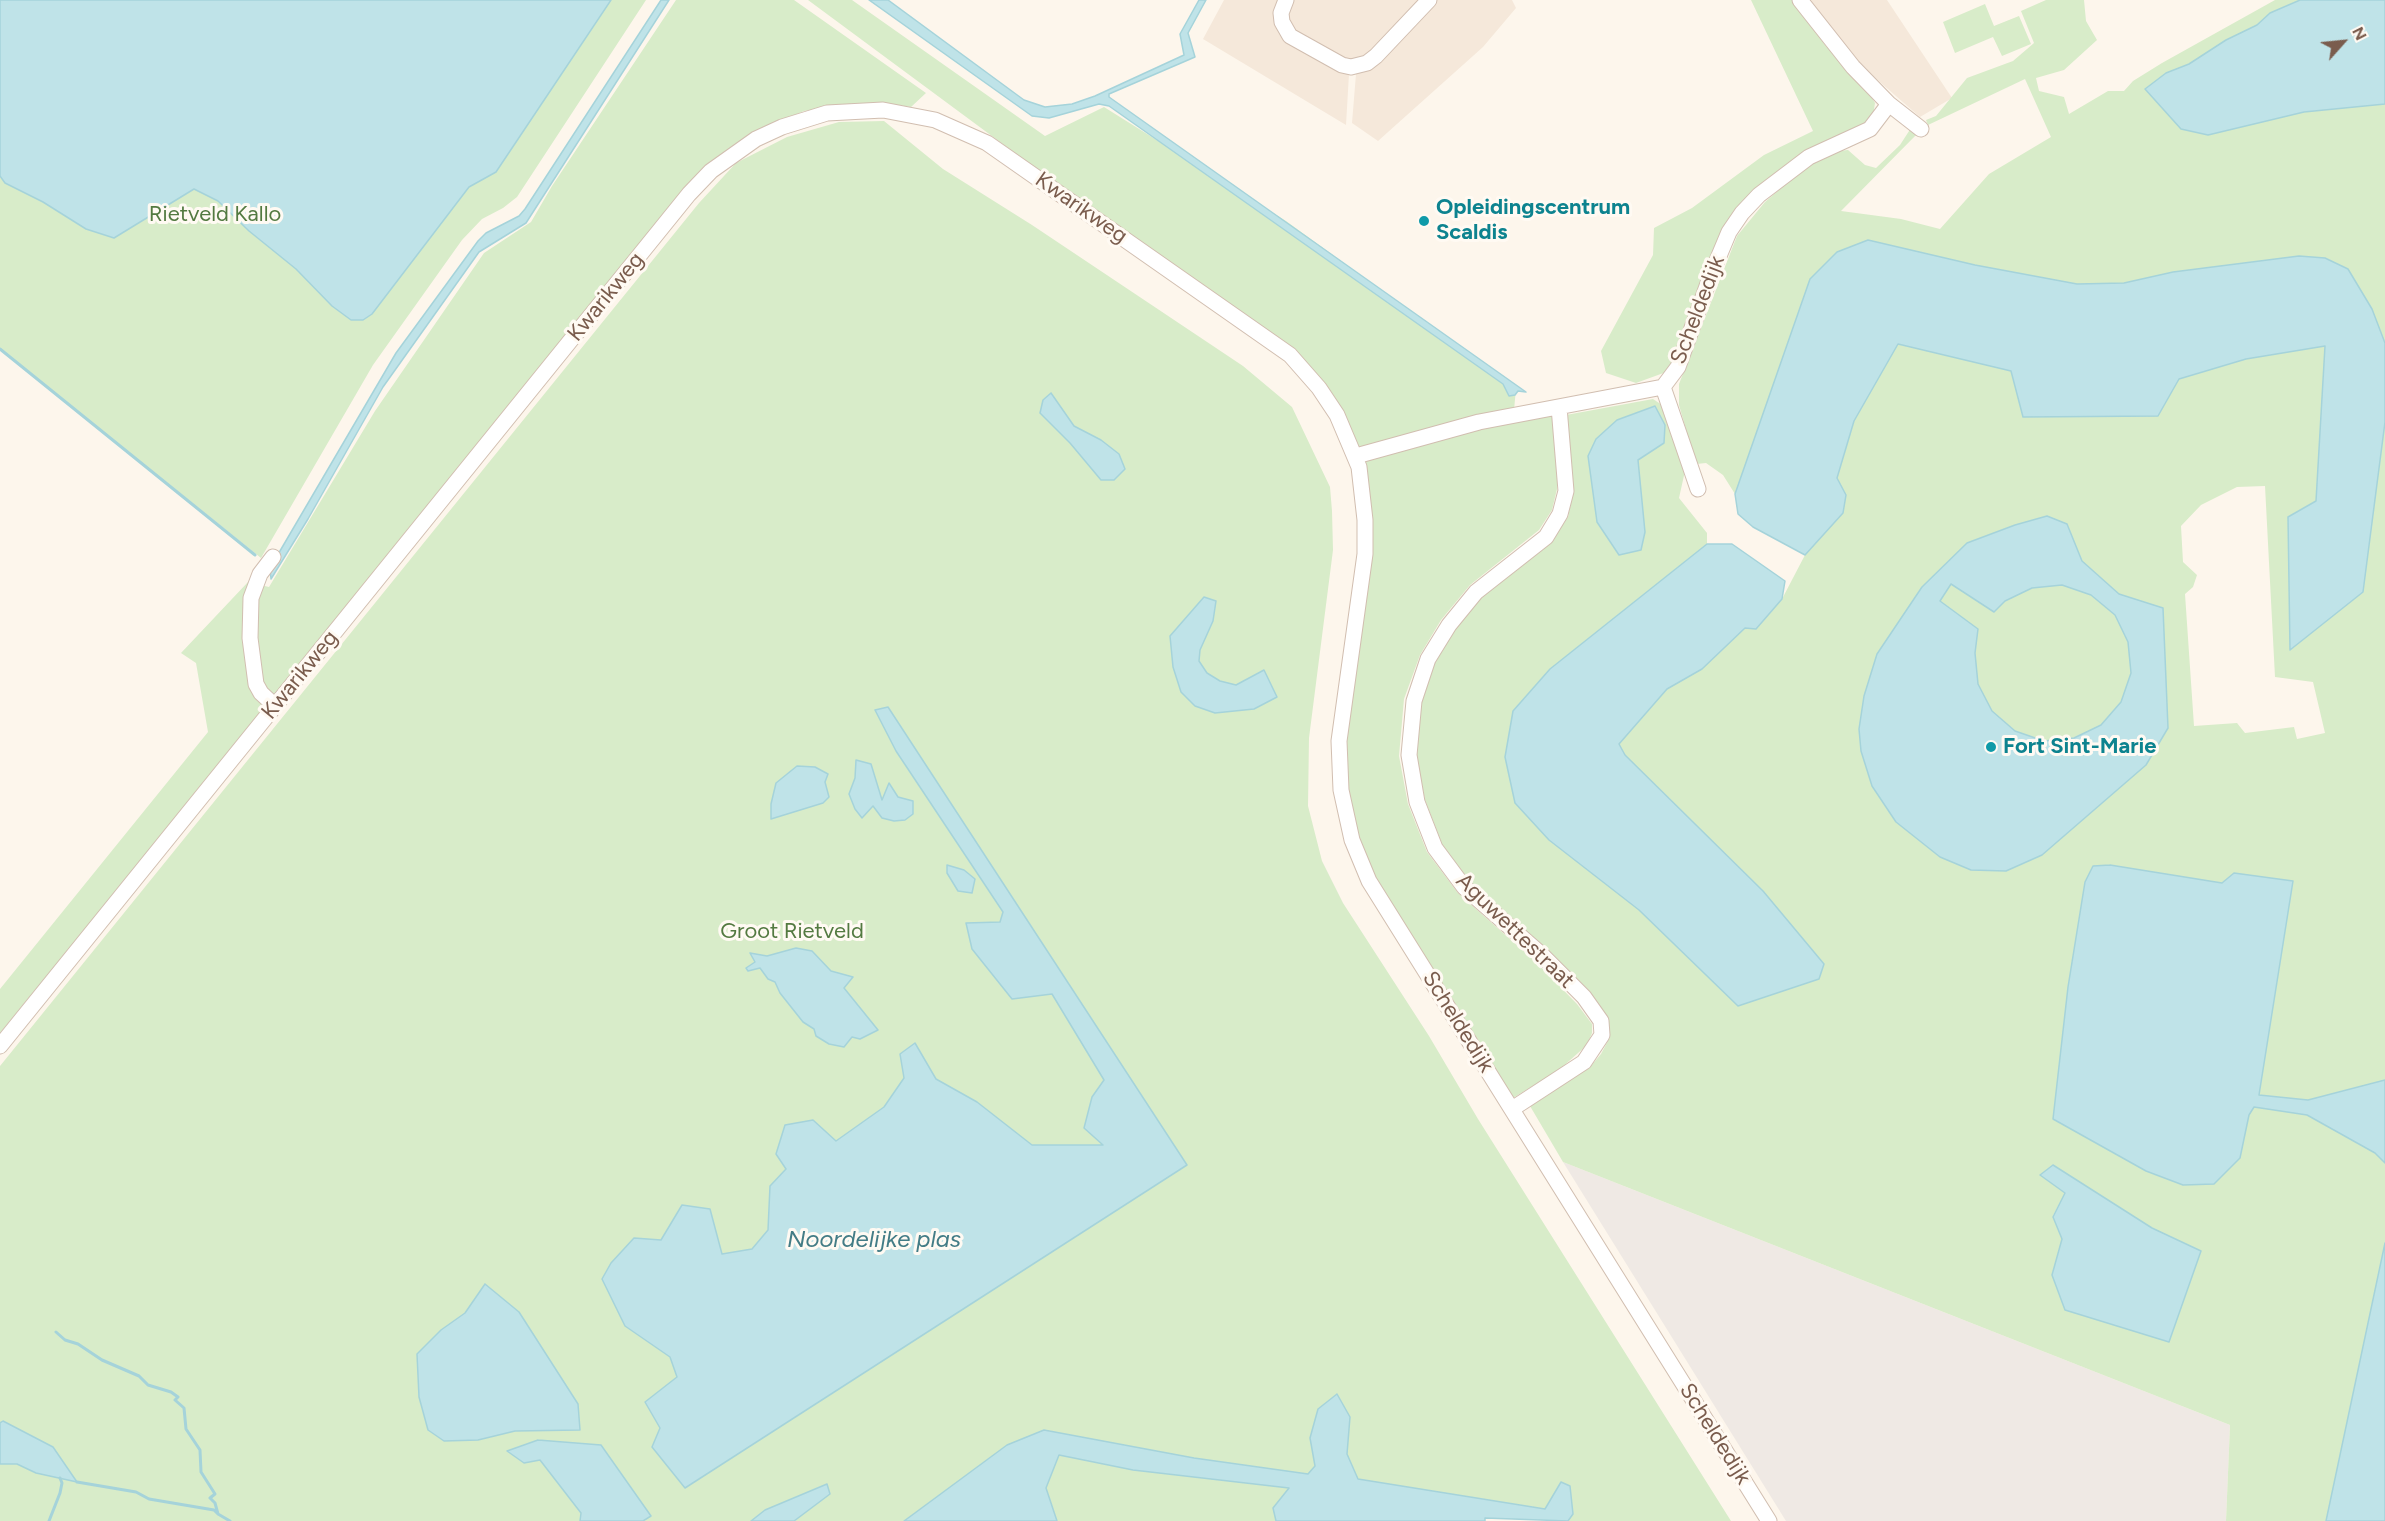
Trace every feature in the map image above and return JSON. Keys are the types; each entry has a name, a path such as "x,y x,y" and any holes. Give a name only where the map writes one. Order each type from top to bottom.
{"street":[{"path":"1286,0 1281,13 1282,22 1290,36 1342,65 1351,67 1366,63 1376,56 1429,0"},
{"path":"1800,0 1853,67 1889,104 1921,129"},
{"name":"Scheldedijk","path":"1769,1521 1369,881 1352,840 1341,790 1339,741 1365,554 1364,490 1357,462 1479,422 1663,387 1678,367 1710,274 1729,232 1742,213 1759,195 1809,157 1870,129 1889,104"},
{"name":"Kwarikweg","path":"0,1046 689,194 711,171 756,139 782,127 827,113 883,110 909,114 961,129 987,143 1290,355 1319,388 1337,415 1357,462"},
{"path":"1663,387 1698,489"},
{"name":"Aguwettestraat","path":"1512,1109 1584,1062 1602,1035 1601,1021 1589,1003 1543,956 1464,887 1435,848 1417,802 1409,755 1414,701 1428,659 1449,625 1476,592 1546,537 1560,514 1566,491 1559,407"},
{"path":"273,557 260,574 251,598 250,638 256,684 261,693 275,706"}],"shaded area":[{"path":"1224,0 1512,0 1516,8 1483,47 1378,141 1352,123 1356,74 1370,70 1391,49 1382,39 1349,74 1346,125 1203,39"},
{"path":"1811,0 1887,0 1952,98 1920,117 1865,69 1829,29"},
{"path":"1563,1162 2230,1425 2226,1521 1786,1521"}],"green space":[{"name":"Rietveld Kallo","path":"0,0 646,0 517,197 503,208 482,219 462,240 373,365 261,558 0,349"},
{"path":"676,0 794,0 926,93 911,107 884,103 848,104 804,111 753,133 707,166 0,1033 0,989 208,732 196,663 181,653 248,582 269,587 375,411 484,253 531,222 552,186"},
{"path":"808,0 852,0 1045,136 1104,107 1286,221 1516,388 1513,422 1555,415 1558,441 1557,489 1552,510 1539,530 1470,585 1441,620 1420,655 1404,699 1399,756 1408,804 1427,852 1458,893 1537,963 1577,1004 1592,1024 1592,1033 1587,1045 1559,1070 1513,1098 1375,878 1359,838 1348,789 1345,741 1372,520 1366,465 1343,411 1295,350 1027,162"},
{"path":"1751,0 1793,0 1825,45 1870,94 1875,103 1873,116 1746,203 1669,371 1636,383 1606,373 1601,351 1653,255 1654,228 1692,208 1764,155 1813,131"},
{"path":"2046,0 2084,0 2086,21 2097,40 2064,70 2036,78 2039,91 2064,97 2069,114 2108,91 2124,91 2133,81 2162,63 2275,0 2300,0 2270,13 2257,25 2226,40 2189,64 2166,73 2304,112 2385,104 2385,343 2372,309 2325,258 2299,256 2173,272 2124,283 2077,284 1975,265 1868,240 1837,252 1810,279 1735,494 1723,475 1706,463 1696,464 1679,405 1679,384 1737,236 1765,202 1808,165 1838,151 1848,150 1865,165 1876,168 1900,145 1911,128 1918,133 1841,211 1901,219 1940,229 1989,174 2051,137 2025,79 1928,125 1926,120 1936,116 1967,78 2013,61 2034,43 2021,11"},
{"path":"1985,4 1994,26 2019,16 2031,44 2002,56 1993,37 1955,53 1943,22"},
{"name":"Groot Rietveld","path":"884,121 943,169 1032,225 1243,366 1292,407 1330,487 1332,511 1333,550 1309,738 1308,806 1322,861 1343,903 1429,1036 1478,1119 1731,1521 1568,1521 1573,1514 1553,1496 1546,1509 1358,1479 1347,1454 1350,1417 1310,1438 1315,1466 1308,1474 1194,1458 1044,1430 1007,1445 904,1521 0,1521 0,1066 699,203 736,163 787,137 839,122"},
{"path":"1897,344 2012,371 2023,417 2158,416 2179,379 2246,359 2325,346 2316,502 2291,649 2363,592 2385,411 2385,1080 2308,1100 2259,1095 2222,883 2110,865 2094,866 2085,882 2068,987 2240,1158 2249,1115 2254,1107 2307,1114 2375,1153 2385,1163 2385,1243 2326,1521 2226,1521 2230,1425 1563,1162 1530,1106 1590,1067 1601,1054 1610,1037 1608,1019 1589,992 1549,951 1470,882 1442,844 1425,800 1416,755 1421,703 1435,663 1455,630 1482,597 1551,542 1568,517 1573,493 1566,415 1653,399 1665,407 1685,471 1679,498 1707,533 1707,544 1550,669 1513,711 1549,840 1639,910 1697,963 1719,988 1824,964 1763,891 1625,755 1619,744 1667,689 1702,669 1745,628 1782,599 1805,555 1843,513 1846,495 1837,478 1854,421","holes":["2265,486 2275,677 2313,682 2325,733 2297,739 2294,727 2245,733 2237,723 2194,726 2185,594 2193,587 2197,575 2183,562 2181,526 2201,505 2237,487","2047,516 2067,524 2082,561 2119,594 2163,609 2146,765 1859,729 1864,696 1877,654 1922,587 1967,543","2065,1193 2152,1228 2200,1251 2052,1275 2062,1239 2053,1216"]},
{"path":"1951,584 1994,612 2005,601 2032,588 2062,585 2091,595 2115,615 2128,642 2131,673 2121,702 2101,725 2074,738 2044,741 2015,731 1992,711 1978,684 1975,653 1978,629 1940,601"},
{"path":"1059,1455 1133,1470 1290,1488 1273,1508 1276,1521 1057,1521 1046,1488"}],"water":[{"path":"0,0 611,0 496,172 469,187 372,314 363,320 351,320 332,306 296,269 249,231 218,201 194,189 114,238 86,229 43,202 5,183 0,176"},
{"path":"661,0 669,0 526,223 479,252 383,387 271,579 270,568 396,353 478,241 486,233 519,216 525,209"},
{"path":"869,0 888,0 1024,100 1045,107 1072,104 1095,96 1184,55 1180,34 1199,0 1206,0 1188,33 1195,57 1109,94 1109,97 1526,392 1518,391 1515,395 1509,396 1503,384 1109,106 1099,104 1049,118 1032,116"},
{"path":"2300,0 2385,0 2385,104 2304,112 2208,135 2181,129 2145,89 2166,73 2189,64 2226,40 2257,25 2270,13"},
{"path":"1868,240 1975,265 2077,284 2124,283 2173,272 2299,256 2325,258 2348,269 2372,309 2385,343 2385,422 2363,592 2290,650 2288,517 2316,501 2325,346 2246,359 2179,379 2158,416 2023,417 2011,371 1898,344 1854,421 1837,478 1846,495 1843,513 1805,555 1753,527 1738,514 1735,494 1810,279 1837,252"},
{"path":"1051,393 1074,426 1101,440 1119,454 1125,469 1114,480 1101,480 1070,443 1040,413 1043,400"},
{"path":"1655,406 1665,425 1664,443 1638,460 1645,532 1641,550 1619,555 1597,522 1588,456 1596,439 1617,420"},
{"path":"2047,516 2067,524 2082,561 2119,594 2163,608 2168,728 2146,765 2042,855 2006,871 1971,870 1940,857 1896,822 1872,786 1861,751 1859,729 1864,696 1877,654 1922,587 1967,543","holes":["1951,584 1994,612 2005,601 2032,588 2062,585 2091,595 2115,615 2128,642 2131,673 2121,702 2101,725 2074,738 2044,741 2015,731 1992,711 1978,684 1975,653 1978,629 1940,601"]},
{"path":"1707,544 1732,544 1785,581 1782,599 1756,629 1745,628 1702,669 1667,689 1619,744 1625,755 1763,891 1824,964 1819,979 1738,1006 1639,910 1549,840 1515,803 1505,757 1513,711 1550,669"},
{"path":"1204,597 1216,601 1213,621 1200,650 1199,661 1207,673 1220,681 1236,685 1264,670 1277,697 1254,709 1215,713 1195,706 1181,692 1173,667 1170,636"},
{"name":"Noordelijke plas","path":"888,707 1187,1165 685,1488 652,1447 660,1428 645,1402 677,1377 670,1357 625,1326 602,1279 611,1263 634,1238 661,1240 682,1205 710,1209 722,1254 752,1249 768,1230 770,1186 786,1169 776,1154 785,1125 813,1120 836,1141 884,1107 904,1078 900,1054 915,1043 936,1079 977,1102 1032,1145 1103,1145 1084,1128 1092,1097 1104,1080 1052,994 1012,999 972,949 966,923 1000,922 1003,912 896,751 875,710"},
{"path":"856,760 871,764 882,800 889,783 898,797 913,801 913,814 905,820 894,821 882,818 873,806 862,818 855,809 849,794 855,778"},
{"path":"797,766 815,767 828,774 825,782 829,797 823,803 771,819 771,804 776,783"},
{"path":"947,865 964,870 975,879 972,893 958,891 947,873"},
{"path":"2110,865 2222,883 2234,873 2293,881 2259,1095 2308,1100 2385,1080 2385,1163 2375,1153 2307,1115 2254,1107 2249,1115 2240,1158 2214,1184 2183,1185 2146,1171 2053,1119 2068,987 2085,882 2093,866"},
{"path":"796,948 812,951 831,971 853,977 844,988 878,1030 860,1039 852,1037 844,1047 829,1044 816,1036 814,1029 803,1022 780,993 775,982 768,979 760,968 748,971 746,968 755,962 750,953 767,956"},
{"path":"2053,1165 2152,1228 2201,1251 2169,1342 2065,1310 2052,1275 2062,1239 2053,1217 2065,1193 2040,1175"},
{"path":"2385,1243 2385,1521 2326,1521"},
{"path":"485,1284 519,1312 578,1404 580,1430 515,1431 478,1440 444,1441 428,1430 419,1397 417,1354 441,1330 465,1313"},
{"path":"1337,1394 1350,1417 1347,1454 1358,1479 1545,1509 1561,1482 1570,1486 1573,1514 1568,1521 1485,1518 1485,1521 1276,1521 1273,1508 1289,1488 1133,1470 1059,1455 1046,1488 1057,1521 904,1521 1007,1445 1044,1430 1194,1458 1308,1474 1315,1466 1310,1438 1318,1409"},
{"path":"3,1421 53,1447 77,1482 36,1473 17,1464 0,1464 0,1423"},
{"path":"538,1440 601,1445 651,1516 643,1521 580,1521 581,1513 540,1460 524,1463 507,1451"},
{"path":"827,1484 830,1494 794,1521 751,1521 765,1510"}],"waterway":[{"path":"0,349 255,555"},
{"path":"56,1332 65,1340 78,1344 102,1360 139,1376 148,1385 171,1392 178,1397 175,1400 184,1408 186,1429 200,1450 201,1472 215,1494 210,1498 215,1503 218,1514 230,1521"},
{"path":"49,1521 60,1493 62,1483 60,1478"},
{"path":"77,1482 136,1492 149,1499 214,1510 217,1513"}],"place":[{"name":"Opleidingscentrum Scaldis","path":"1424,221"},
{"name":"Fort Sint-Marie","path":"1991,747"}]}
